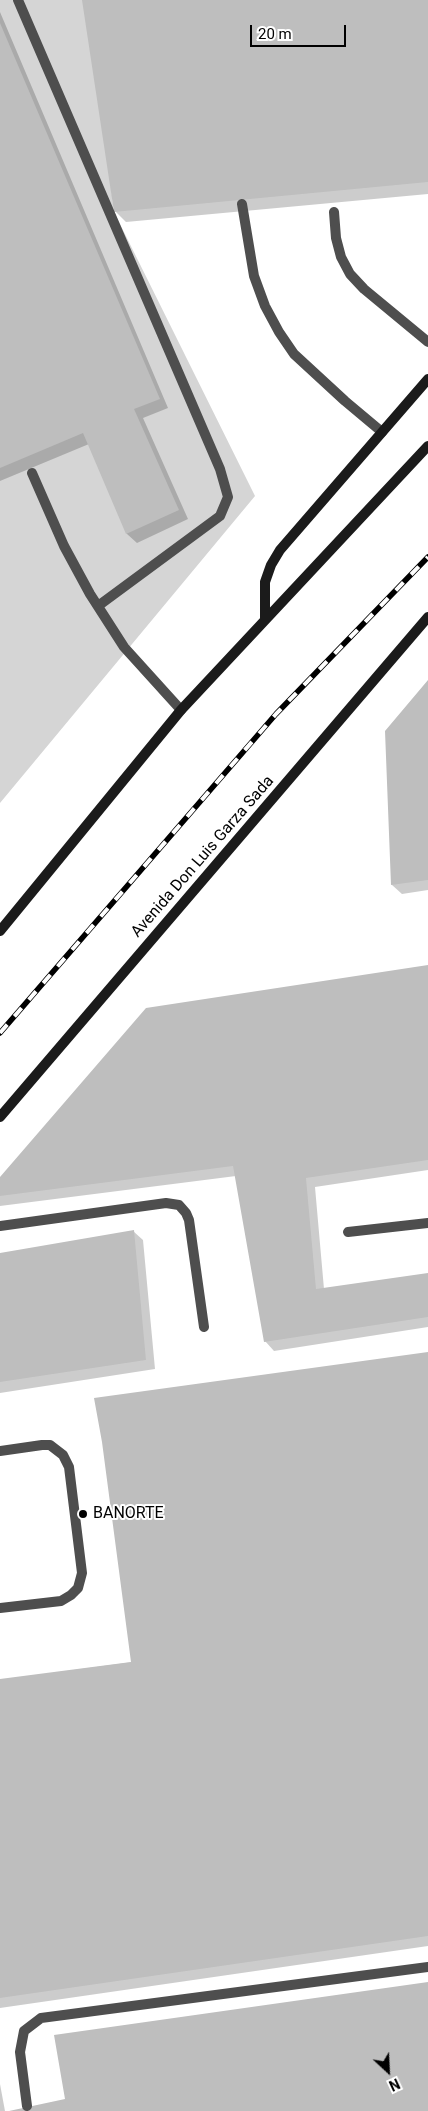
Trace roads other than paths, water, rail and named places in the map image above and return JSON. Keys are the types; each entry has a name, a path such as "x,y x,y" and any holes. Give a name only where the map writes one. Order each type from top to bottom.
{"street":[{"path":"264,620 266,582 271,565 280,550 428,379"},
{"path":"0,931 181,710 428,446"},
{"name":"Avenida Don Luis Garza Sada","path":"0,1117 428,617"}],"lane":[{"path":"18,0 220,469 228,497 220,516 98,606"},
{"path":"242,204 254,276 265,306 279,332 294,354 382,432"},
{"path":"334,212 336,238 341,257 350,274 364,289 428,342"},
{"path":"32,473 64,546 98,606 124,646 181,710"},
{"path":"0,1226 166,1203 179,1205 189,1220 204,1327"},
{"path":"348,1232 428,1223"},
{"path":"0,1451 42,1445 50,1446 63,1455 69,1467 82,1573 78,1588 71,1595 61,1600 0,1608"},
{"path":"27,2106 20,2052 24,2031 41,2018 428,1967"}],"railway":[{"path":"0,1033 276,714 428,557"}],"place":[{"name":"BANORTE","path":"83,1514"}]}
